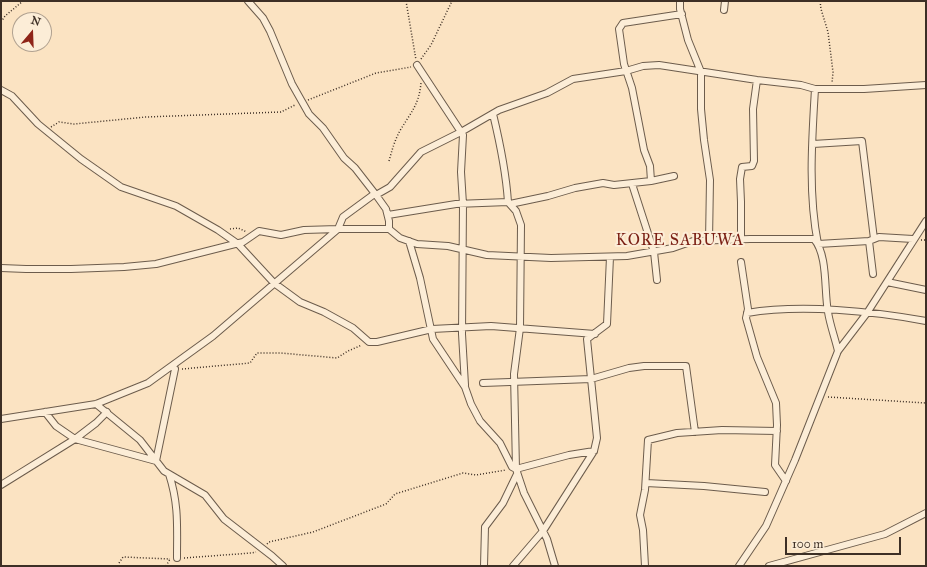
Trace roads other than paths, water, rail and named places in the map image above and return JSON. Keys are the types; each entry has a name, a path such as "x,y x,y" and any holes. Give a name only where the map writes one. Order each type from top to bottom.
{"street":[{"path":"248,1 263,18 292,84 309,114 323,128 344,158 355,168 386,209 389,229"},
{"path":"680,1 688,40 702,72 701,109 710,180 709,241"},
{"path":"724,10 725,1"},
{"path":"651,181 650,166 644,150 632,88 626,71 619,28 623,23 682,14"},
{"path":"1,419 96,404 148,383 213,336 338,229 343,217 373,195 376,195 390,186 421,152 493,114 547,93 574,79 626,71 644,66 659,65 815,88 864,89 926,85"},
{"path":"417,66 462,135 462,328 465,387"},
{"path":"741,239 742,202 740,179 742,167 752,166 754,161 753,109 757,80"},
{"path":"815,88 813,192 818,244 823,264 828,310 838,351"},
{"path":"1,90 12,96 46,130 81,159 121,187 176,206 218,230 238,244 274,283 300,302 324,312 353,328 369,342 377,342 432,329 490,326 594,334"},
{"path":"493,114 501,148 509,203 516,211 521,225 522,257 520,328 514,374 517,471 524,493 547,539 555,566"},
{"path":"813,144 862,141 873,274"},
{"path":"388,215 463,204 509,203 548,196 575,188 603,183 614,186 674,176"},
{"path":"632,184 654,252 658,280"},
{"path":"739,566 766,526 786,481 838,351 867,312 926,221"},
{"path":"1,268 71,269 156,264 238,244 259,231 281,235 304,230 389,229 400,238 417,244 448,246 487,256 551,258 627,256 654,252 693,241 741,239 814,239 818,244"},
{"path":"818,244 871,240 879,237 913,239"},
{"path":"408,241 420,278 433,339 465,387 480,421 500,443 512,467 517,471"},
{"path":"513,566 543,531 594,451 597,438 587,339 607,324 610,257"},
{"path":"741,262 748,309 746,318 757,357 776,403 777,431 775,465 786,481"},
{"path":"887,282 926,290"},
{"path":"747,313 762,310 828,310 867,312 926,321"},
{"path":"484,383 591,379 630,368 644,366 686,366 695,432"},
{"path":"156,461 175,369"},
{"path":"96,404 140,440 164,471 205,495 224,519 283,566"},
{"path":"45,412 56,426 75,439 156,461"},
{"path":"1,485 75,439 96,423 107,412"},
{"path":"645,566 643,530 640,515 646,483 648,440 677,433 722,430 777,431"},
{"path":"484,566 485,527 503,503 517,471 569,455 594,451"},
{"path":"169,474 177,507 177,558"},
{"path":"646,483 704,486 765,492"},
{"path":"769,566 885,534 926,513"}],"district":[{"name":"KORE SABUWA","path":"680,241"}]}
